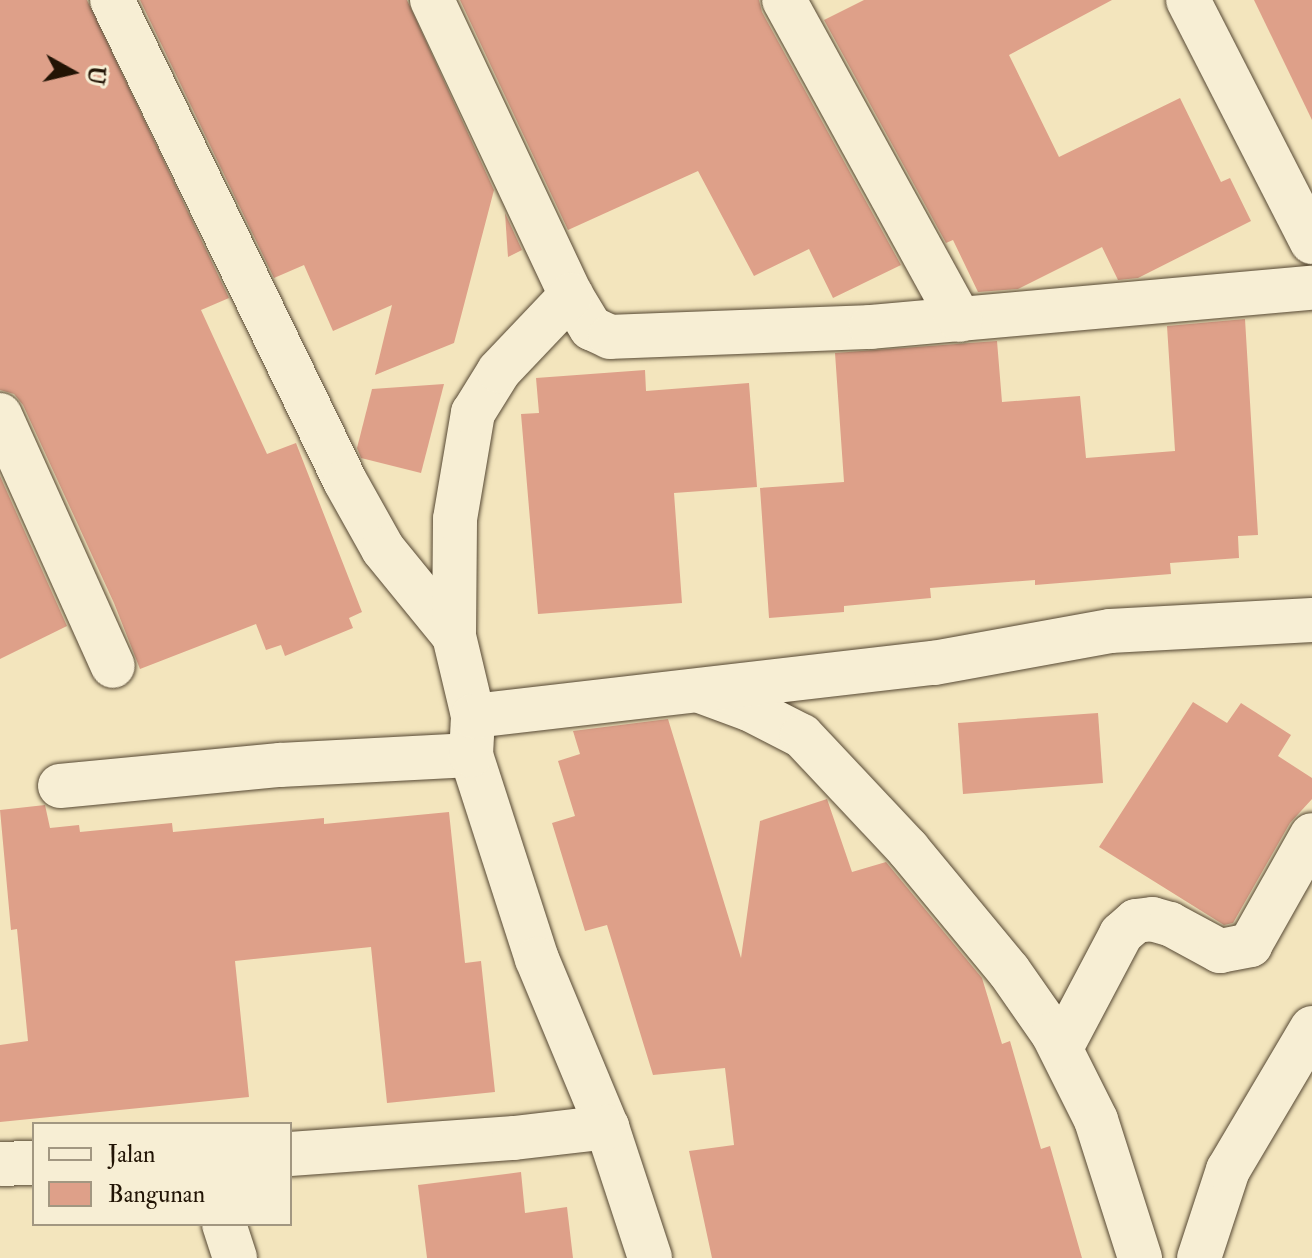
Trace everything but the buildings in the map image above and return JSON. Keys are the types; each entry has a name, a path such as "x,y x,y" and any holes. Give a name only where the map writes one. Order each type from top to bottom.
{"street":[{"path":"112,0 345,481 383,549 454,636"},
{"path":"432,0 571,295 591,328 610,337 960,320 1312,288"},
{"path":"784,0 960,320"},
{"path":"1188,0 1312,242"},
{"path":"571,295 499,371 473,413 455,519 454,636 472,736 537,959 607,1127 650,1258"},
{"path":"0,415 113,666"},
{"path":"60,786 280,765 472,736 693,689 934,663 1110,631 1312,620"},
{"path":"693,689 749,709 802,736 963,912 1009,971 1061,1048 1096,1120 1140,1258"},
{"path":"1061,1048 1121,934 1136,921 1152,919 1170,924 1220,951 1250,945 1312,835"},
{"path":"1199,1258 1228,1170 1312,1028"},
{"path":"292,1154 514,1138 607,1127"},
{"path":"0,1164 32,1163"},
{"path":"225,1226 235,1258"}]}
